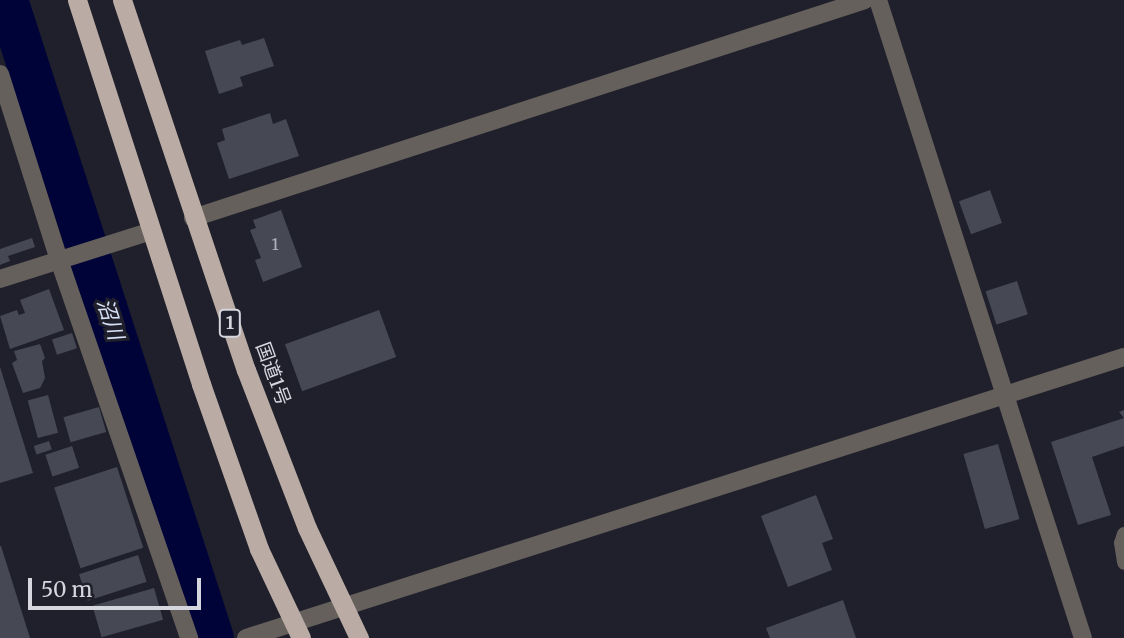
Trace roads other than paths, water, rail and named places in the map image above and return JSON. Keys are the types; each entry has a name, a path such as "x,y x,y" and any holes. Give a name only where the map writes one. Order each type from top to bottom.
{"highway":[{"path":"77,0 151,231 259,548 297,630"},
{"name":"国道1号","path":"122,0 193,218 302,516 359,638"}],"street":[{"path":"193,218 864,0"},
{"path":"878,0 1083,638"},
{"path":"0,75 64,258 189,638"},
{"path":"0,279 151,231"},
{"path":"246,638 297,630 344,607 1124,357"}],"lane":[{"path":"1124,534 1121,543 1124,563"}],"waterway":[{"name":"沼川","path":"7,0 213,638"}]}
